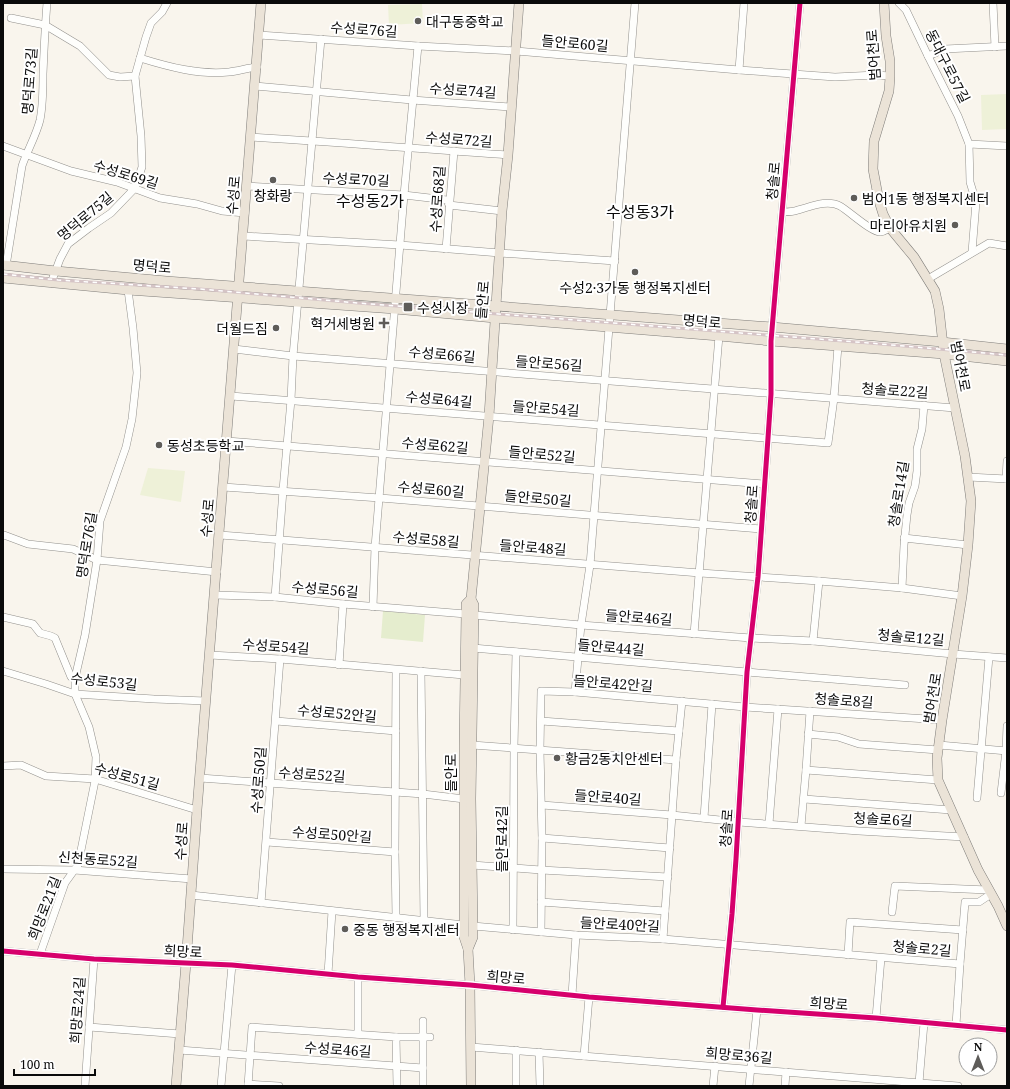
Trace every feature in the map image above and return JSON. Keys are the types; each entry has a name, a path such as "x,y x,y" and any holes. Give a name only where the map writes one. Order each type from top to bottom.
{"main road":[{"name":"수성로","path":"176,1086 260,35 261,3"},
{"name":"들안로","path":"471,1086 470,986 468,949 464,937 469,925 472,865 471,799 473,648 470,614 466,604 471,599 489,416 502,211 508,155 519,3"},
{"name":"범어천로","path":"884,3 886,36 890,61 890,76 889,91 874,141 873,169 879,201 890,228 914,257 935,291 944,354 966,456 971,501 962,596 938,748 938,780 978,870 1007,926"},
{"name":"명덕로","path":"4,266 239,287 772,327 1007,349"},
{"name":"명덕로","path":"3,278 128,290 395,309 944,354 1007,361"},
{"name":"들안로","path":"469,925 464,799 464,675 470,614"}],"street":[{"name":"명덕로73길","path":"4,266 22,166 26,154 34,139 40,120 47,3"},
{"path":"11,18 45,25 80,46 109,75 120,77 135,76 151,23 162,12 167,3"},
{"path":"575,692 581,625 590,565 635,3"},
{"path":"739,70 744,3"},
{"name":"청솔로","path":"723,1008 739,822 747,672 758,577 771,394 772,327 800,3"},
{"name":"동대구로57길","path":"899,3 906,10 958,116 970,144 970,182 976,202 972,252"},
{"path":"992,3 995,47"},
{"name":"수성로76길","path":"260,35 516,51"},
{"path":"312,140 321,39"},
{"name":"수성로74길","path":"412,100 418,46"},
{"path":"928,56 945,49 1007,46"},
{"name":"들안로60길","path":"516,51 835,77 876,75 890,76"},
{"path":"140,58 167,66 197,72 229,72 257,67"},
{"name":"명덕로75길","path":"51,283 62,253 68,244 83,232 111,214 135,188 142,167 140,123 135,76"},
{"name":"수성로74길","path":"255,86 511,107"},
{"name":"수성로72길","path":"409,148 412,100"},
{"name":"수성로72길","path":"251,137 312,140 508,155"},
{"name":"수성로70길","path":"307,190 312,140"},
{"path":"970,144 1007,146"},
{"name":"수성로69길","path":"3,146 71,171 117,182 160,198 197,204 222,211 245,213"},
{"name":"수성로70길","path":"404,195 409,148"},
{"name":"수성로68길","path":"446,249 454,152"},
{"name":"수성로70길","path":"247,186 404,195 447,200 449,205"},
{"path":"279,540 307,190"},
{"path":"395,309 404,195"},
{"path":"782,212 793,211 819,204 836,204 878,232 890,228"},
{"path":"449,205 502,211"},
{"name":"수성로68길","path":"243,236 400,245 500,254 615,260"},
{"path":"928,279 989,243 1007,246"},
{"name":"명덕로76길","path":"95,779 96,757 89,727 75,694 75,678 85,635 97,560 100,521 126,447 132,419 137,373 128,290"},
{"name":"수성로66길","path":"390,363 395,309"},
{"path":"694,634 719,336"},
{"path":"834,398 838,346"},
{"name":"수성로66길","path":"234,349 293,356 492,372"},
{"name":"수성로64길","path":"387,408 390,363"},
{"name":"들안로56길","path":"492,372 771,394"},
{"name":"청솔로22길","path":"771,394 955,408"},
{"name":"수성로64길","path":"231,396 489,416"},
{"name":"들안로54길","path":"489,416 828,443 834,398"},
{"name":"청솔로14길","path":"902,588 904,538 909,504 915,486 917,449 922,429 924,405"},
{"name":"수성로62길","path":"383,453 387,408"},
{"name":"수성로62길","path":"227,441 484,462"},
{"name":"수성로60길","path":"380,498 383,453"},
{"path":"968,477 1006,479 1007,461"},
{"name":"들안로52길","path":"484,462 764,484"},
{"name":"수성로60길","path":"223,487 283,490 480,506"},
{"name":"수성로58길","path":"375,547 380,498"},
{"name":"들안로50길","path":"480,506 761,529"},
{"path":"3,536 4,535 28,544 74,549 97,560 217,572"},
{"name":"수성로58길","path":"220,535 475,556"},
{"path":"904,538 968,545"},
{"name":"수성로56길","path":"275,597 279,540"},
{"name":"수성로56길","path":"373,607 375,547"},
{"name":"들안로48길","path":"475,556 758,577"},
{"path":"758,577 902,588 962,596"},
{"path":"813,641 819,581"},
{"name":"수성로56길","path":"215,595 275,597 373,607 470,614"},
{"path":"339,665 343,604"},
{"name":"들안로46길","path":"470,614 581,625 750,638"},
{"path":"3,617 33,624 40,634 55,638 71,677 75,678"},
{"name":"청솔로12길","path":"750,638 813,641 1007,658"},
{"name":"들안로44길","path":"473,648 747,672"},
{"name":"들안로42길","path":"513,930 516,652"},
{"name":"수성로54길","path":"210,655 280,659 464,675"},
{"path":"977,798 989,657"},
{"name":"수성로50길","path":"261,903 267,842 280,659"},
{"name":"수성로52안길","path":"396,670 396,793"},
{"name":"수성로53길","path":"3,671 75,694 206,701"},
{"path":"421,671 424,920"},
{"path":"747,672 905,685"},
{"name":"들안로42안길","path":"540,750 541,691 575,692 745,707"},
{"path":"663,939 676,760 682,701"},
{"path":"704,818 712,704"},
{"name":"청솔로8길","path":"745,707 942,720"},
{"path":"769,824 778,709"},
{"path":"801,826 810,711"},
{"name":"수성로52안길","path":"276,721 396,731"},
{"path":"541,721 679,731"},
{"path":"1001,793 1006,751 1007,726"},
{"path":"808,734 838,737 859,744 1006,751"},
{"path":"472,745 676,760"},
{"path":"191,895 396,918 541,932 542,805 540,750"},
{"name":"수성로51길","path":"3,766 21,765 46,776 95,779 197,810"},
{"path":"806,770 938,780"},
{"name":"수성로52길","path":"200,778 423,794 464,799"},
{"name":"희망로21길","path":"40,954 65,883 78,865 95,779"},
{"path":"396,793 396,918"},
{"path":"804,799 951,810"},
{"name":"들안로40길","path":"542,805 672,815"},
{"name":"청솔로","path":"672,815 739,822"},
{"name":"청솔로6길","path":"739,822 964,837"},
{"path":"542,838 670,848"},
{"name":"수성로50안길","path":"267,842 395,852"},
{"path":"472,865 668,876"},
{"name":"신천동로52길","path":"3,869 74,870 192,879"},
{"path":"892,912 895,886 990,892"},
{"name":"청솔로2길","path":"729,945 960,964 965,902 979,902 990,892"},
{"name":"들안로40안길","path":"541,902 665,911"},
{"path":"328,974 332,911"},
{"name":"청솔로2길","path":"848,955 850,922 963,930"},
{"name":"들안로40안길","path":"541,932 663,939 729,945"},
{"path":"572,995 576,935"},
{"name":"희망로","path":"3,951 94,959 232,965 589,997 876,1018 1007,1030"},
{"path":"876,1018 881,958"},
{"name":"희망로24길","path":"85,1086 94,959"},
{"path":"956,1025 960,964"},
{"path":"221,1086 232,965"},
{"path":"358,977 358,1034 396,1037 426,1037"},
{"path":"584,1056 589,997"},
{"path":"749,1086 757,1010"},
{"path":"423,1021 426,1037 423,1086"},
{"path":"919,1083 924,1022"},
{"path":"89,1027 180,1034"},
{"name":"수성로46길","path":"250,1056 252,1027 358,1034"},
{"path":"396,1037 396,1086"},
{"path":"471,1047 539,1052 540,1086"},
{"name":"수성로46길","path":"179,1050 423,1068"},
{"path":"516,1050 516,1086"},
{"name":"희망로36길","path":"539,1052 958,1086"},
{"path":"250,1056 248,1085 279,1086"},
{"path":"713,1086 715,1066"},
{"path":"785,1086 786,1072"}],"green space":[{"path":"422,4 423,23 389,25 388,5"},
{"path":"1007,94 1007,129 982,130 981,95"},
{"path":"148,468 185,471 181,502 140,495"},
{"path":"383,611 425,615 423,642 381,638"}],"railway":[{"path":"3,274 58,280 200,289 1007,355"}],"cycle path":[{"path":"723,1007 736,859 747,672 758,577 771,394 771,341 800,3"},
{"path":"3,951 94,959 232,965 358,977 470,985 589,997 876,1018 1007,1030"}],"place":[{"name":"대구동중학교","path":"418,21"},
{"name":"창화랑","path":"273,180"},
{"name":"범어1동 행정복지센터","path":"854,198"},
{"name":"마리아유치원","path":"955,225"},
{"name":"수성2·3가동 행정복지센터","path":"635,272"},
{"name":"수성시장","path":"408,307"},
{"name":"혁거세병원","path":"384,323"},
{"name":"더월드짐","path":"276,328"},
{"name":"동성초등학교","path":"159,445"},
{"name":"황금2동치안센터","path":"557,758"},
{"name":"중동 행정복지센터","path":"345,929"}],"district":[{"name":"수성동2가","path":"370,201"},
{"name":"수성동3가","path":"640,212"}]}
